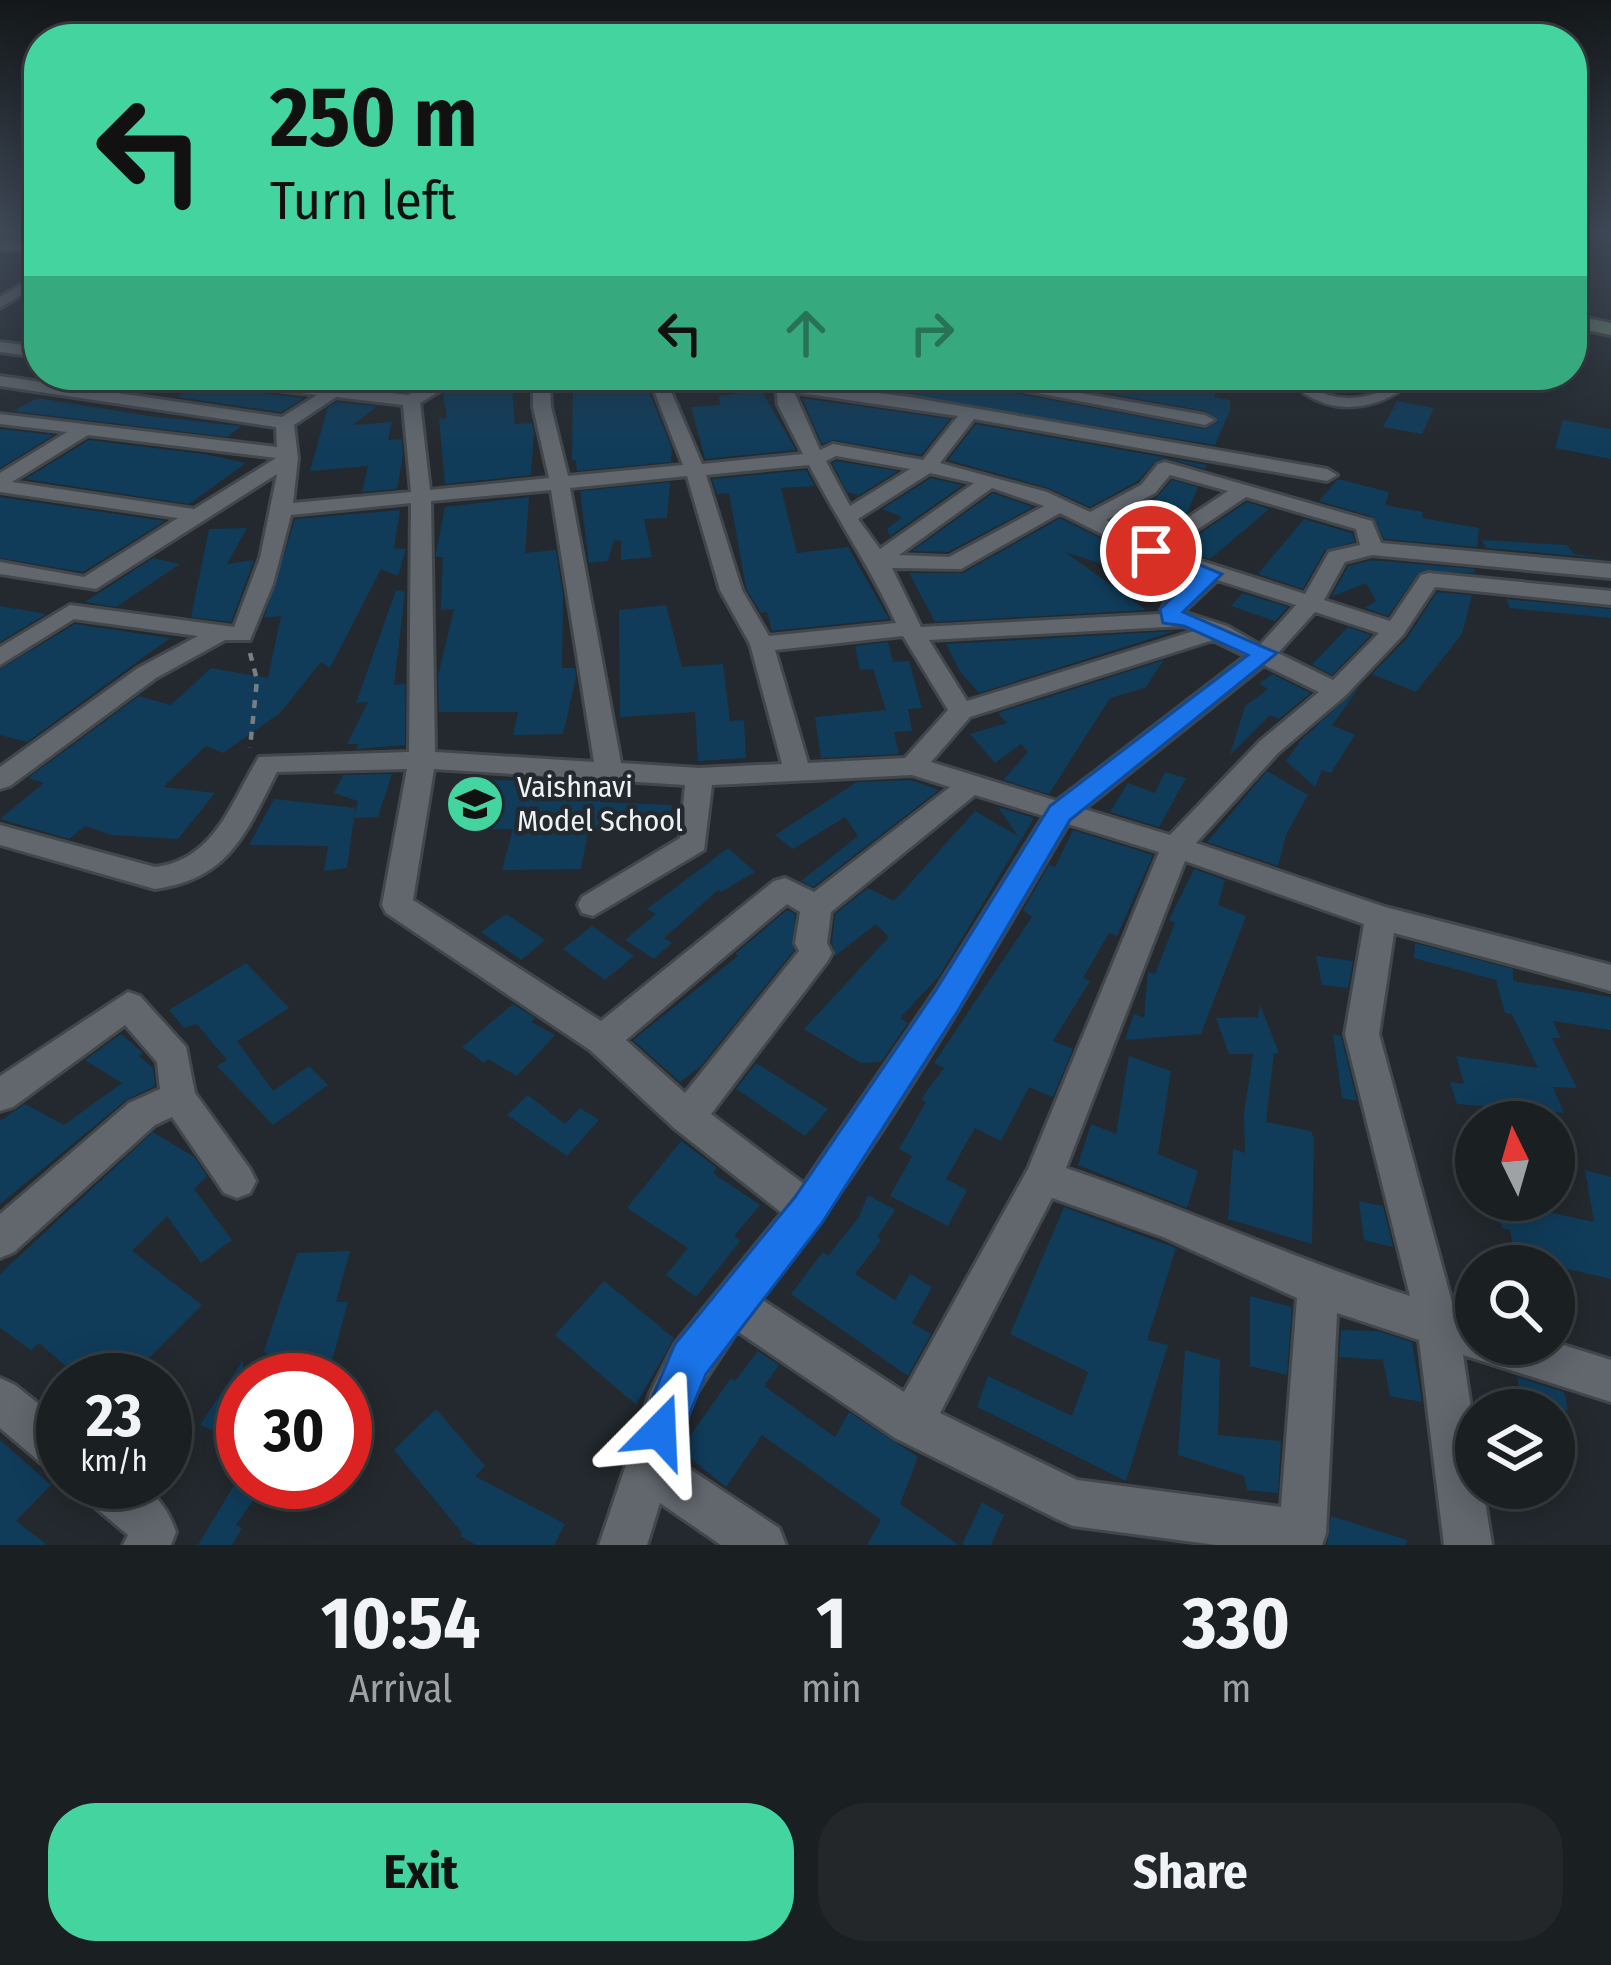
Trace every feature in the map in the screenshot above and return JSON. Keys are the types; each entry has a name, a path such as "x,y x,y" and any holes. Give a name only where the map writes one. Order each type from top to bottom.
{"street":[{"path":"72,390 285,423 330,394"},
{"path":"31,424 92,390"},
{"path":"106,431 174,390"},
{"path":"302,390 411,401 431,390"},
{"path":"541,390 608,768"},
{"path":"662,390 696,473 731,590 762,644 798,774"},
{"path":"789,390 788,405 846,517 878,561 912,631 961,711"},
{"path":"836,390 1327,475"},
{"path":"995,420 1020,390"},
{"path":"1069,390 1205,420"},
{"path":"411,401 421,498 422,760 397,905 602,1040 687,1117 808,1210"},
{"path":"846,517 928,466 968,415"},
{"path":"0,419 289,456"},
{"path":"0,780 147,673 230,635 262,587 283,500 289,456 285,423"},
{"path":"0,483 82,431"},
{"path":"229,495 283,500 421,498 696,473 818,458 833,450 989,481 1060,505 1151,551 1210,574 1395,630"},
{"path":"0,568 88,584 289,456"},
{"path":"1091,520 1148,490 1165,468 1365,525 1372,549"},
{"path":"878,561 989,481"},
{"path":"0,483 196,514"},
{"path":"1151,551 1243,490"},
{"path":"878,561 953,565 1060,505"},
{"path":"622,1545 673,1394 690,1359 808,1210 948,999 1060,813 1265,653 1310,604 1337,557 1372,549 1611,571"},
{"path":"1172,618 1172,609 1210,574"},
{"path":"911,1422 1043,1178 1176,847 1270,747 1336,691 1395,630 1429,580 1611,598"},
{"path":"0,658 70,612 230,635"},
{"path":"762,644 1172,618 1219,631 1336,691"},
{"path":"913,766 961,711 1219,631"},
{"path":"0,835 155,878 173,878 213,861 268,763 422,760 699,777 913,766 1176,847 1381,918 1611,978"},
{"path":"593,904 694,843 699,777"},
{"path":"687,1117 816,953 811,944 816,907 972,783"},
{"path":"602,1040 785,889 816,907"},
{"path":"1381,918 1362,1034 1438,1326 1468,1545"},
{"path":"0,1096 128,1004 174,1057 178,1097 237,1181"},
{"path":"0,1239 142,1114 178,1097"},
{"path":"1043,1178 1171,1222 1318,1287 1455,1331"},
{"path":"732,1304 911,1422 1073,1503 1304,1533 1318,1287"},
{"path":"1561,1365 1611,1381"},
{"path":"0,1400 36,1429"},
{"path":"648,1468 762,1545"},
{"path":"134,1509 150,1522 155,1541"}],"lane":[{"path":"1307,390 1321,400 1346,404 1391,390"}],"path":[{"path":"230,635 257,680 250,748 268,763"}],"building":[{"path":"188,390 238,390 304,398 281,412 177,397"},
{"path":"449,390 512,390 515,424 532,423 534,432 531,475 445,484 439,419 447,418 443,394"},
{"path":"573,390 648,390 672,448 671,462 577,471 576,460 572,461"},
{"path":"761,390 796,450 705,459 691,407 720,405 719,396"},
{"path":"873,390 999,390 1204,429 1218,422 1206,411 1088,390 1217,390 1214,397 1230,400 1230,410 1215,445"},
{"path":"38,398 241,426 227,437 13,411"},
{"path":"802,398 950,419 921,455 834,440 822,444"},
{"path":"1397,401 1434,408 1422,434 1383,427"},
{"path":"337,402 377,406 353,425 392,422 388,440 402,439 397,489 362,492 368,466 310,471 328,407"},
{"path":"1563,420 1611,429 1611,459 1555,448"},
{"path":"976,424 1207,465 1205,469 1166,458 1157,460 1138,481 1090,507 1048,488 948,460"},
{"path":"0,429 54,435 0,468"},
{"path":"89,440 246,463 189,504 25,479"},
{"path":"832,463 898,471 859,495 847,492"},
{"path":"806,470 815,486 781,488 797,553 848,547 889,619 772,631 767,612 761,613 746,588 729,493 717,494 712,479"},
{"path":"931,478 963,485 890,536 887,529 902,517 882,509"},
{"path":"1338,479 1389,492 1385,505 1423,512 1422,518 1479,528 1477,547 1384,539 1373,517 1319,501"},
{"path":"1172,480 1198,487 1187,513 1151,537 1116,520 1157,497"},
{"path":"670,482 667,518 644,519 652,557 621,560 621,541 614,540 608,561 589,563 580,491"},
{"path":"993,493 1033,507 948,552 912,551"},
{"path":"0,497 165,521 83,572 0,558"},
{"path":"529,497 525,553 556,550 563,596 562,668 575,668 563,734 513,735 518,712 439,712 438,676 454,609 441,610 443,557 436,557 445,507"},
{"path":"1247,502 1269,509 1210,559 1177,549"},
{"path":"400,510 394,548 406,549 398,576 381,569 330,668 321,662 280,713 223,753 206,746 163,787 215,793 178,839 112,835 85,826 69,839 0,819 44,783 28,778 139,696 171,705 211,668 268,678 281,616 264,618 295,519"},
{"path":"1060,518 1142,559 1189,576 1175,588 1065,552 1146,610 935,622 909,573 963,573"},
{"path":"1304,519 1352,533 1355,542 1325,550 1303,589 1258,574"},
{"path":"247,528 227,564 254,560 231,622 191,617 209,529"},
{"path":"1482,540 1567,545 1574,554 1611,559 1486,548"},
{"path":"153,558 180,564 116,607 85,602"},
{"path":"1372,560 1475,569 1474,573 1420,571 1388,616 1365,608 1376,601 1366,583 1331,597 1348,566"},
{"path":"396,590 405,592 394,685 405,684 405,745 356,749 359,744 347,744 368,702 356,703"},
{"path":"1437,592 1472,595 1462,634 1416,692 1372,674 1407,638"},
{"path":"1242,593 1288,607 1275,621 1231,606"},
{"path":"1506,599 1611,609 1611,618 1510,608"},
{"path":"666,605 682,667 723,664 730,721 744,720 746,758 698,761 695,712 620,717 619,610"},
{"path":"0,606 46,614 0,642"},
{"path":"75,624 170,638 27,742 0,735 0,669"},
{"path":"1348,627 1371,635 1332,675 1312,665"},
{"path":"1175,631 979,693 961,673 946,644"},
{"path":"888,642 893,662 909,661 922,708 908,709 912,731 894,732 899,754 821,758 815,717 886,710 873,669 860,670 855,646"},
{"path":"1164,660 1145,688 1110,698 1049,794 1003,780 1028,752 1021,744 995,763 970,734 1007,723 998,713"},
{"path":"1272,674 1311,693 1279,719 1270,715 1230,755 1245,706 1268,689 1259,684"},
{"path":"1361,685 1332,725 1355,735 1331,773 1322,770 1315,787 1286,761 1301,740"},
{"path":"1267,771 1308,795 1286,835 1278,866 1207,842"},
{"path":"1165,772 1186,778 1159,827 1110,812 1128,783 1155,793"},
{"path":"392,774 378,817 354,818 347,868 324,871 328,846 249,845 274,799 355,808 354,817 358,801 334,793 343,775"},
{"path":"469,779 603,784 600,802 672,805 667,833 588,831 581,869 502,870 513,829 469,829 471,822 455,822"},
{"path":"911,780 939,790 813,887 801,881 858,836 845,817 793,849 775,835 857,782"},
{"path":"998,807 1034,818 940,975 900,1018 908,1023 881,1062 861,1063 804,1029 889,937 876,924 835,956 835,914 868,888 894,901 975,811 1018,836"},
{"path":"1073,830 1153,855 1117,936 1109,933 1083,978 1090,981 1053,1041 1073,1049 1053,1097 1029,1087 1001,1141 975,1128 946,1179 967,1190 948,1226 890,1196 912,1156 899,1149 926,1102 921,1099 944,1068 934,1063 1032,917 1023,910 1049,865 1055,867"},
{"path":"728,848 755,872 718,890 664,938 672,943 654,959 625,940 656,914 647,909"},
{"path":"1194,869 1225,880 1218,905 1246,916 1201,1034 1125,1040 1134,1014 1144,1018 1148,972 1155,974 1175,923 1169,920"},
{"path":"787,910 795,914 794,950 701,1066 680,1082 633,1040"},
{"path":"506,914 545,940 521,960 481,932"},
{"path":"592,926 634,956 605,980 563,949"},
{"path":"1415,943 1513,969 1513,981 1611,997 1611,1030 1553,1021 1561,1038 1552,1038 1577,1088 1553,1087 1559,1101 1456,1101 1450,1082 1464,1084 1456,1056 1538,1068 1512,1014 1505,1013 1496,980 1414,958"},
{"path":"1316,956 1353,961 1348,988 1322,985"},
{"path":"246,963 289,1008 237,1041 273,1091 309,1066 328,1085 273,1125 217,1066 227,1060 197,1024 184,1028 169,1010"},
{"path":"513,1004 535,1018 531,1022 555,1035 517,1076 488,1059 484,1063 462,1047"},
{"path":"1260,1005 1279,1053 1274,1053 1266,1122 1311,1131 1314,1138 1312,1244 1228,1219 1233,1149 1245,1153 1244,1114 1253,1054 1229,1054 1216,1018 1258,1017"},
{"path":"121,1034 153,1068 155,1086 126,1100 0,1204 0,1121 25,1104 64,1125 122,1083 85,1060"},
{"path":"1333,1034 1341,1036 1357,1101 1342,1098"},
{"path":"1129,1056 1171,1071 1158,1154 1198,1171 1187,1208 1078,1165 1091,1124 1116,1134"},
{"path":"756,1063 828,1109 805,1136 736,1089"},
{"path":"528,1095 565,1124 580,1108 599,1120 567,1156 507,1115"},
{"path":"153,1132 194,1157 207,1176 194,1189 232,1240 201,1263 167,1216 132,1251 202,1305 154,1353 51,1353 39,1343 31,1350 0,1328 0,1274"},
{"path":"681,1141 717,1168 713,1173 760,1205 734,1236 740,1241 696,1297 666,1275 688,1248 627,1208"},
{"path":"1585,1170 1611,1177 1611,1279 1575,1271 1575,1245 1513,1245 1510,1230 1502,1228 1500,1221 1575,1218 1594,1222"},
{"path":"868,1195 895,1210 877,1237 881,1240 855,1274 895,1300 910,1274 932,1287 912,1323 931,1334 908,1376 791,1294 823,1252 828,1256 859,1217"},
{"path":"1359,1201 1383,1206 1393,1247 1364,1240"},
{"path":"1064,1207 1176,1248 1147,1340 1168,1345 1126,1481 977,1407 988,1376 1072,1416 1088,1372 1010,1334"},
{"path":"350,1251 336,1302 348,1302 334,1353 264,1351 297,1253"},
{"path":"604,1281 674,1338 636,1405 555,1335"},
{"path":"1250,1296 1292,1307 1287,1375 1250,1366"},
{"path":"1341,1330 1378,1331 1412,1342 1422,1402 1390,1396 1383,1360 1339,1357"},
{"path":"1185,1350 1220,1360 1218,1435 1281,1441 1278,1493 1247,1490 1244,1476 1178,1455"},
{"path":"758,1351 779,1365 764,1386 835,1437 849,1412 918,1457 900,1504 959,1545 867,1545 881,1520 762,1435 726,1487 680,1450 731,1378 735,1381"},
{"path":"1517,1377 1555,1389 1520,1389"},
{"path":"216,1401 216,1431 200,1425"},
{"path":"436,1409 485,1466 475,1476 565,1524 554,1545 476,1545 460,1536 394,1450"},
{"path":"0,1440 36,1472 36,1500 16,1521 47,1545 0,1545"},
{"path":"982,1502 1004,1515 991,1545 962,1545"},
{"path":"220,1509 247,1509 236,1525 242,1528 232,1545 198,1545"},
{"path":"1331,1516 1407,1540 1406,1545 1327,1545"}],"place":[{"name":"Vaishnavi Model School","path":"475,804"}],"route":[{"path":"660,1431 690,1359 808,1210 948,999 1060,813 1265,653 1188,619 1172,618 1172,609 1210,574 1151,551"}]}
